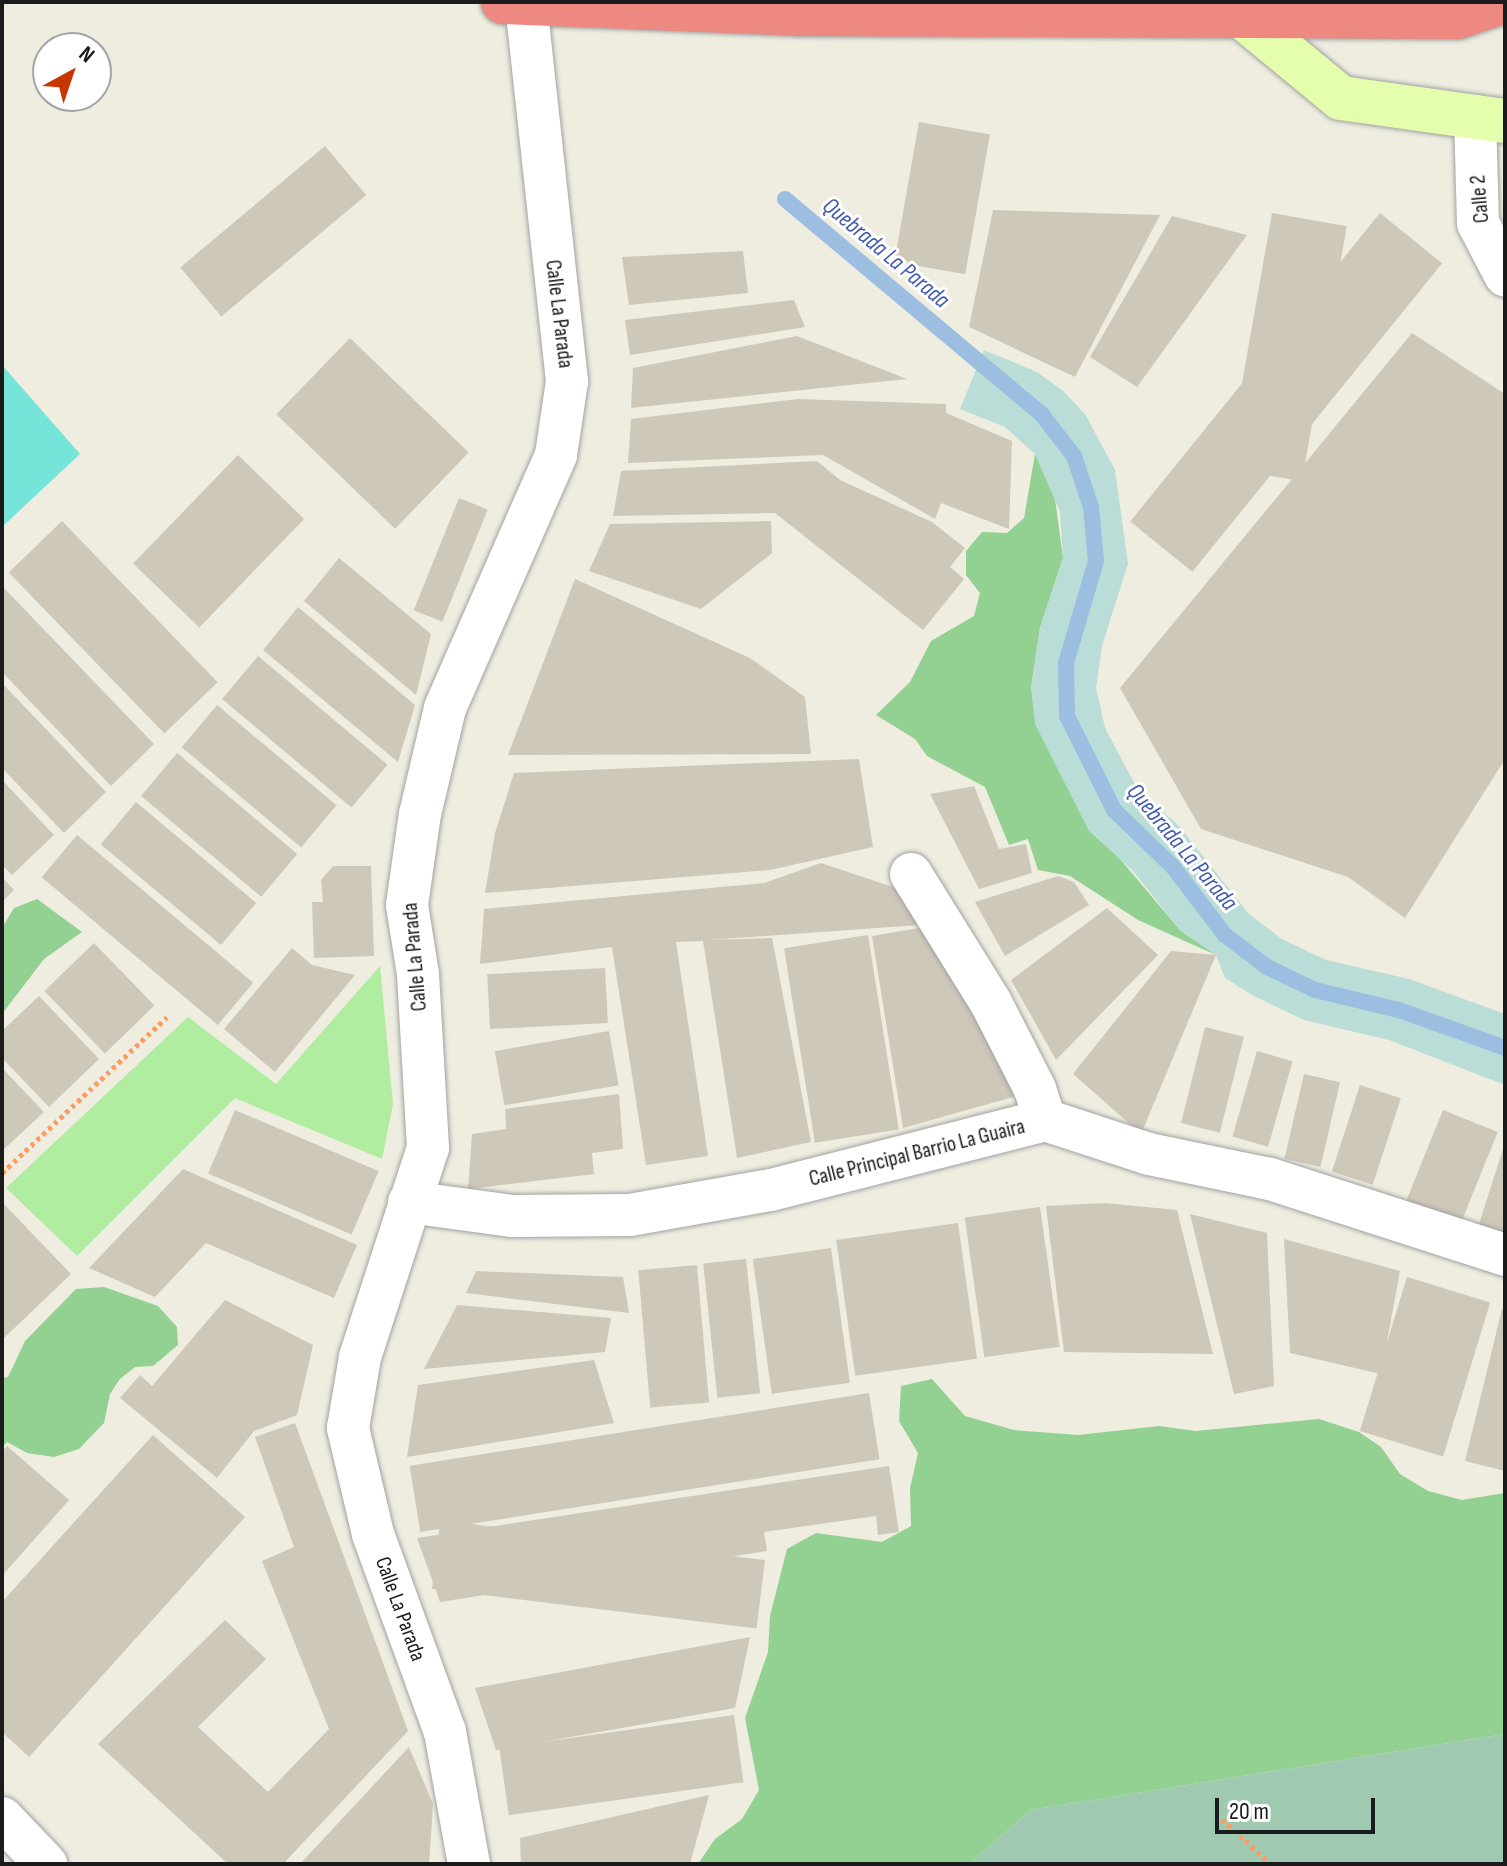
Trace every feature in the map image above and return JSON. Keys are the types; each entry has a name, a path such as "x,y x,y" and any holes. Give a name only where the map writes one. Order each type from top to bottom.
{"highway":[{"path":"503,2 798,14 1458,17 1502,2"}],"main road":[{"path":"1239,14 1341,98 1490,118"}],"street":[{"name":"Calle La Parada","path":"469,1864 445,1732 373,1534 348,1428 360,1357 428,1148 418,974 407,905 420,814 445,708 556,455 567,381 526,2"},
{"name":"Calle 2","path":"1490,118 1478,223 1505,275"},
{"path":"911,874 991,1003 1035,1089 1045,1120"},
{"name":"Calle Principal Barrio La Guaira","path":"409,1202 513,1216 630,1215 771,1190 1045,1120 1149,1154 1270,1179 1505,1255"},
{"path":"2,1818 46,1864"}],"path":[{"path":"2,1173 167,1017"},
{"path":"1222,1819 1271,1864"}],"green space":[{"path":"1035,454 1054,491 1063,558 1040,628 1031,688 1114,852 1181,931 1216,955 1138,920 1070,876 1038,870 1028,839 1009,845 985,787 927,756 915,739 876,715 910,682 931,641 974,616 980,593 966,575 966,551 982,532 1007,533 1024,518"},
{"path":"37,899 82,932 44,959 2,1014 2,928 14,908"},
{"path":"380,966 393,1104 382,1159 235,1098 77,1256 6,1188 188,1017 276,1084"},
{"path":"104,1287 158,1306 177,1327 178,1345 153,1366 135,1367 120,1379 110,1394 104,1423 79,1449 54,1457 27,1453 7,1442 2,1447 2,1378 8,1377 25,1341 76,1289"},
{"path":"932,1379 965,1416 1014,1430 1078,1435 1159,1426 1196,1431 1319,1419 1359,1432 1381,1447 1400,1474 1428,1491 1462,1500 1505,1493 1505,1734 1031,1810 969,1864 698,1864 715,1839 742,1819 759,1790 745,1718 768,1652 770,1616 787,1549 816,1533 882,1542 911,1526 910,1488 918,1453 899,1421 901,1386"},
{"path":"1505,1734 1505,1864 969,1864 1031,1810"}],"shaded area":[{"path":"984,350 1037,372 1063,391 1085,414 1115,470 1128,564 1102,646 1096,688 1105,728 1138,790 1179,826 1249,914 1282,939 1326,960 1409,979 1505,1014 1505,1085 1389,1040 1304,1020 1252,995 1225,978 1216,955 1181,931 1133,871 1089,831 1035,724 1031,688 1040,628 1063,558 1060,512 1035,454 1005,427 960,409"},
{"path":"2,365 80,454 2,527"}],"building":[{"path":"919,122 990,135 965,274 894,262"},
{"path":"325,146 366,195 221,317 180,267"},
{"path":"993,210 1160,215 1075,377 969,327"},
{"path":"1272,213 1347,226 1302,481 1227,468"},
{"path":"1380,213 1442,263 1192,572 1130,522"},
{"path":"1172,216 1247,235 1137,387 1090,357"},
{"path":"743,251 748,293 629,305 622,257"},
{"path":"794,300 805,327 630,355 625,320"},
{"path":"1412,333 1505,394 1505,759 1405,918 1348,877 1201,829 1120,688"},
{"path":"797,336 907,379 631,408 633,368"},
{"path":"350,338 469,453 395,529 276,414"},
{"path":"798,399 946,404 946,413 1012,441 1009,529 941,503 935,519 823,455 628,463 631,419"},
{"path":"238,455 304,519 199,628 133,564"},
{"path":"817,461 840,480 932,522 965,548 950,567 964,579 923,630 775,513 613,516 621,471"},
{"path":"459,498 488,510 442,622 414,610"},
{"path":"62,521 218,682 164,734 9,572"},
{"path":"771,521 772,553 701,609 589,571 610,524"},
{"path":"339,558 431,634 416,695 304,601"},
{"path":"575,579 750,658 805,697 811,754 508,755"},
{"path":"2,586 154,744 111,786 2,672"},
{"path":"298,607 415,705 398,762 263,650"},
{"path":"258,656 387,765 351,808 222,699"},
{"path":"2,683 106,792 64,833 2,768"},
{"path":"217,705 337,805 301,847 182,747"},
{"path":"177,753 297,854 261,897 141,796"},
{"path":"859,759 873,847 770,870 485,893 495,833 514,773"},
{"path":"2,780 54,835 12,875 2,865"},
{"path":"974,786 999,849 1026,844 1032,873 979,889 930,794"},
{"path":"136,802 256,903 221,945 101,844"},
{"path":"77,835 253,983 218,1025 42,877"},
{"path":"821,863 917,895 919,925 708,940 772,938 811,1142 737,1158 703,941 676,942 708,1156 646,1165 612,947 480,964 484,909 764,883"},
{"path":"333,866 371,866 374,956 314,958 312,902 323,902 321,880"},
{"path":"1058,876 1074,882 1089,905 1005,956 975,902"},
{"path":"2,877 14,890 2,902"},
{"path":"1107,908 1158,955 1056,1060 1011,980"},
{"path":"930,926 1017,1096 903,1128 872,936"},
{"path":"868,935 899,1130 815,1143 784,948"},
{"path":"94,943 154,1006 105,1054 44,991"},
{"path":"292,948 312,965 355,975 275,1072 224,1029"},
{"path":"1171,951 1216,955 1141,1134 1073,1074"},
{"path":"605,968 608,1023 490,1029 487,974"},
{"path":"39,996 99,1059 49,1107 2,1058 2,1031"},
{"path":"1205,1027 1244,1037 1220,1133 1181,1123"},
{"path":"609,1031 619,1085 504,1105 495,1051"},
{"path":"1257,1051 1293,1061 1268,1147 1232,1137"},
{"path":"2,1068 44,1112 2,1151"},
{"path":"1304,1074 1340,1082 1320,1167 1284,1159"},
{"path":"1360,1085 1401,1098 1373,1185 1332,1172"},
{"path":"619,1094 623,1149 592,1153 594,1174 468,1189 472,1134 506,1129 505,1109"},
{"path":"235,1110 379,1171 352,1234 208,1174"},
{"path":"1443,1110 1498,1132 1458,1229 1404,1207"},
{"path":"1505,1146 1505,1236 1478,1227"},
{"path":"183,1169 357,1245 334,1298 206,1243 155,1297 89,1268"},
{"path":"2,1202 71,1274 2,1340"},
{"path":"1105,1203 1177,1210 1213,1354 1064,1352 1046,1206"},
{"path":"1040,1207 1060,1347 984,1357 965,1218"},
{"path":"1190,1214 1267,1233 1274,1386 1234,1394"},
{"path":"958,1223 977,1359 855,1376 836,1240"},
{"path":"1284,1239 1400,1271 1381,1374 1290,1353"},
{"path":"831,1248 850,1383 772,1394 753,1259"},
{"path":"746,1259 760,1393 717,1398 703,1263"},
{"path":"697,1265 709,1402 650,1408 638,1270"},
{"path":"476,1271 623,1277 629,1313 466,1293"},
{"path":"1407,1277 1490,1302 1443,1456 1360,1431"},
{"path":"225,1300 313,1345 297,1415 254,1431 217,1478 120,1398 140,1375 152,1386"},
{"path":"457,1305 611,1318 605,1352 424,1369"},
{"path":"1502,1309 1505,1310 1505,1471 1465,1461"},
{"path":"594,1360 614,1423 407,1457 418,1385"},
{"path":"869,1393 879,1459 420,1532 410,1466"},
{"path":"295,1423 408,1731 283,1864 228,1864 98,1744 225,1620 266,1659 198,1727 268,1792 329,1729 262,1561 294,1547 255,1437"},
{"path":"153,1435 245,1517 29,1757 2,1732 2,1602"},
{"path":"7,1446 69,1500 2,1576 2,1452"},
{"path":"889,1466 899,1532 878,1535 876,1516 764,1532 767,1551 440,1602 417,1538"},
{"path":"440,1520 765,1560 757,1628 432,1589"},
{"path":"750,1637 735,1708 496,1750 475,1688"},
{"path":"734,1715 743,1782 509,1815 499,1748"},
{"path":"409,1747 433,1804 429,1864 300,1864"},
{"path":"709,1795 690,1864 521,1864 520,1838"}],"waterway":[{"name":"Quebrada La Parada","path":"785,199 1042,415 1074,456 1091,507 1096,561 1066,663 1067,716 1114,810 1173,867 1225,935 1267,967 1315,990 1399,1010 1505,1048"}]}
